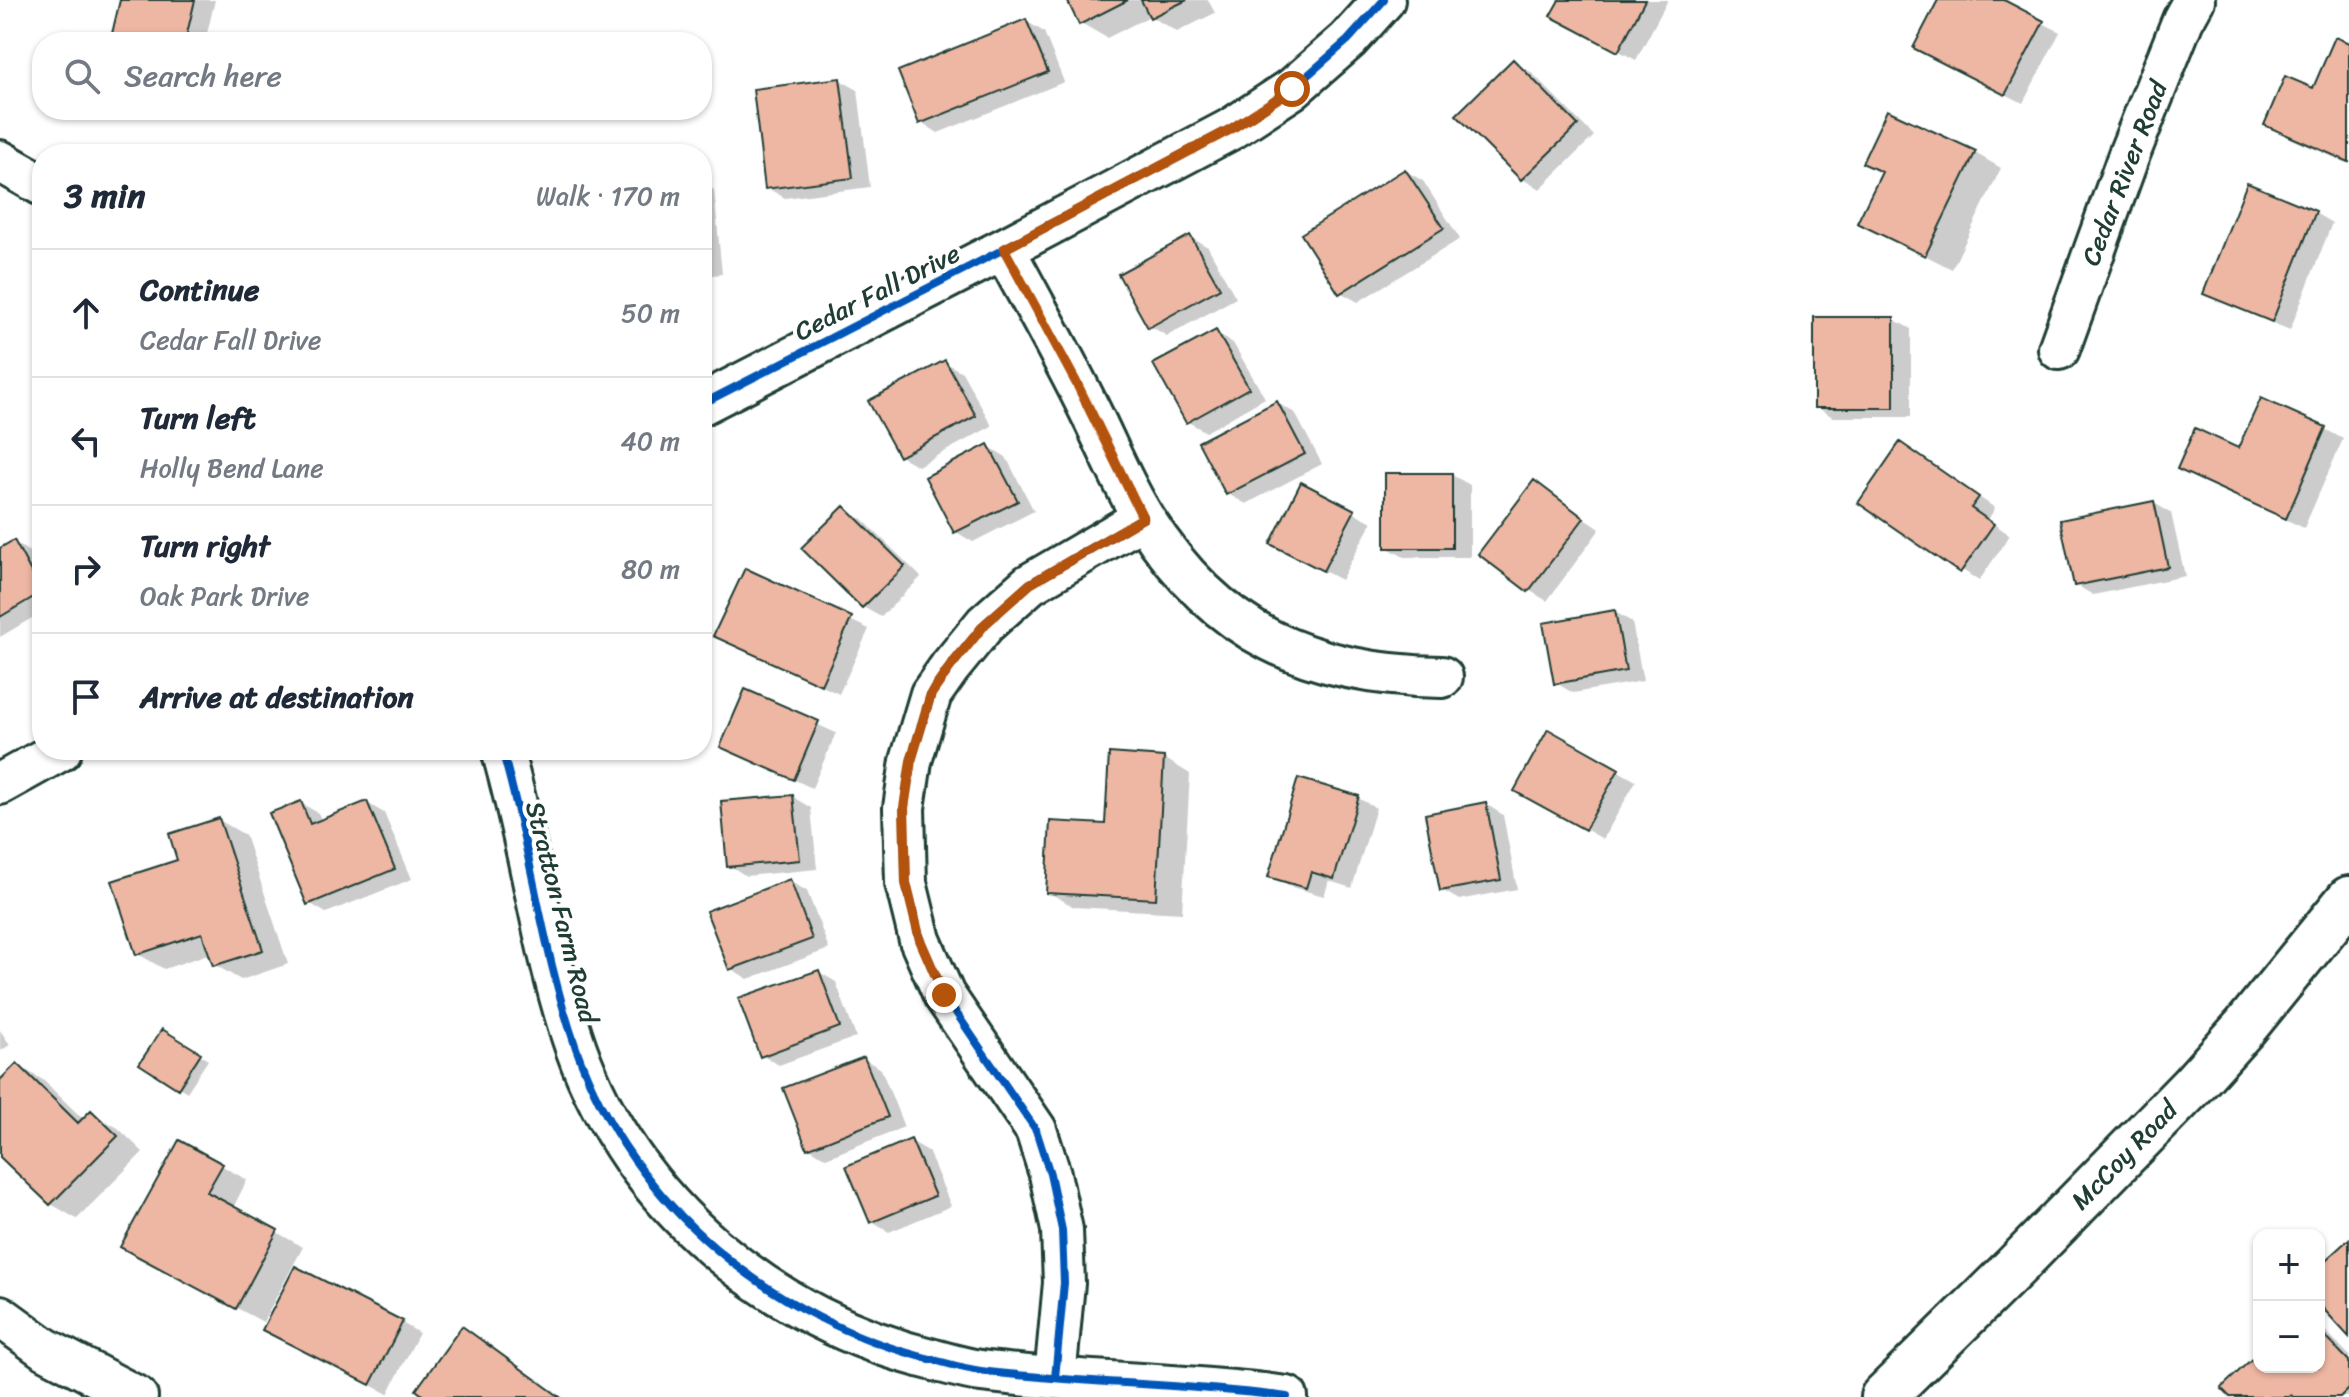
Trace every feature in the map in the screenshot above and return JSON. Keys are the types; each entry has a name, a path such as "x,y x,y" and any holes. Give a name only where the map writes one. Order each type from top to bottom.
{"main road":[{"name":"McCoy Road","path":"1883,1397 2191,1087 2245,1027 2349,899"}],"street":[{"name":"Cedar Fall Drive","path":"712,399 1244,121 1304,79 1348,40 1384,0"},
{"name":"Cedar River Road","path":"2059,349 2130,152 2194,0"},
{"path":"0,161 32,179"},
{"path":"1004,249 1077,384 1143,518 1175,563 1213,601 1247,629 1294,653 1404,677 1442,677"},
{"path":"1055,1378 1064,1283 1062,1230 1050,1174 1036,1130 944,995 920,940 906,883 904,808 911,761 931,694 985,624 1030,584 1143,518"},
{"path":"0,784 43,760"},
{"name":"Stratton Farm Road","path":"504,760 553,976 577,1051 614,1133 650,1182 731,1264 786,1302 842,1330 904,1353 978,1371 1233,1389 1287,1397"},
{"path":"0,1316 44,1348 137,1397"}],"building":[{"path":"120,0 195,0 187,32 112,32"},
{"path":"1067,0 1128,0 1079,25"},
{"path":"1141,0 1187,0 1150,18"},
{"path":"1559,0 1645,0 1618,52 1550,16"},
{"path":"1938,0 2004,0 2044,21 2005,95 1913,48"},
{"path":"1026,19 1048,72 919,124 898,71"},
{"path":"2335,37 2349,43 2349,162 2264,125 2285,76 2313,88"},
{"path":"1513,59 1578,125 1521,180 1456,115"},
{"path":"840,78 853,178 765,189 753,89"},
{"path":"1887,110 1976,151 1925,256 1857,223 1882,172 1862,163"},
{"path":"1405,169 1444,228 1339,294 1301,234"},
{"path":"2247,183 2316,211 2272,322 2203,294"},
{"path":"1190,235 1220,288 1148,328 1118,274"},
{"path":"1814,317 1894,317 1894,408 1814,408"},
{"path":"1216,330 1249,388 1186,423 1153,364"},
{"path":"945,360 976,416 899,457 868,401"},
{"path":"2261,398 2326,427 2286,519 2177,469 2195,428 2238,448"},
{"path":"1277,401 1305,454 1226,495 1198,442"},
{"path":"1900,442 1979,497 1971,508 1994,524 1960,573 1858,503"},
{"path":"988,444 1018,501 954,533 925,477"},
{"path":"1385,473 1452,473 1452,548 1385,548"},
{"path":"1534,480 1584,518 1528,592 1478,554"},
{"path":"1301,482 1355,510 1323,571 1270,544"},
{"path":"2154,501 2168,567 2074,586 2060,520"},
{"path":"844,506 905,566 862,608 801,548"},
{"path":"14,540 32,573 32,598 0,617 0,548"},
{"path":"745,568 852,617 821,685 713,636"},
{"path":"1615,610 1626,671 1554,684 1543,623"},
{"path":"745,689 819,721 794,780 720,747"},
{"path":"1548,729 1619,769 1585,830 1514,791"},
{"path":"1109,753 1164,757 1156,899 1046,893 1050,821 1105,824"},
{"path":"1298,778 1359,796 1334,879 1311,872 1306,888 1268,877"},
{"path":"793,795 800,860 727,867 721,801"},
{"path":"301,801 310,824 367,801 395,869 307,905 269,813"},
{"path":"1486,802 1501,880 1440,891 1425,814"},
{"path":"219,818 263,950 213,966 202,933 136,955 112,881 177,860 169,834"},
{"path":"790,879 812,939 729,970 706,911"},
{"path":"819,970 840,1027 760,1057 738,998"},
{"path":"162,1029 201,1053 178,1089 139,1064"},
{"path":"864,1057 888,1117 807,1149 783,1088"},
{"path":"17,1063 78,1123 91,1110 118,1136 50,1205 0,1157 0,1080"},
{"path":"911,1139 935,1196 870,1223 846,1166"},
{"path":"179,1140 223,1164 207,1192 278,1230 236,1309 120,1247"},
{"path":"2349,1239 2349,1337 2325,1311 2325,1261"},
{"path":"295,1266 403,1321 370,1385 262,1330"},
{"path":"462,1326 560,1397 425,1397 416,1390"},
{"path":"2325,1336 2349,1361 2349,1388 2340,1397 2230,1397 2221,1388 2253,1358 2253,1373 2325,1373"}],"cycle path":[{"path":"712,399 1231,129 1292,89 1348,40 1384,0"},
{"path":"1055,1378 1064,1283 1062,1230 1050,1174 1036,1130 944,995 920,940 906,883 904,808 911,761 931,694 985,624 1030,584 1143,518"},
{"path":"505,760 554,974 576,1048 601,1105 633,1158 671,1206 716,1249 765,1286 818,1317 875,1342 957,1366 1019,1375 1287,1397"}],"route":[{"path":"944,995 920,940 906,883 904,808 911,761 931,694 985,624 1030,584 1143,518 1077,384 1004,249 1231,129 1292,89"}]}
